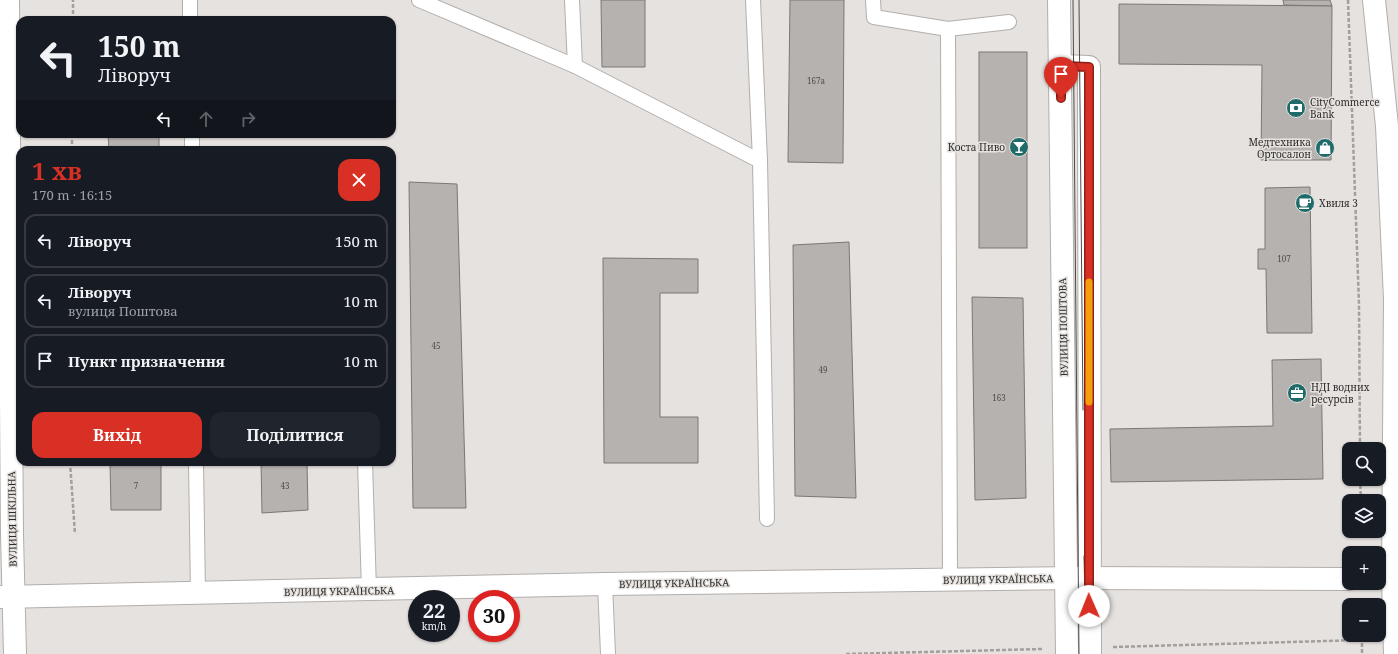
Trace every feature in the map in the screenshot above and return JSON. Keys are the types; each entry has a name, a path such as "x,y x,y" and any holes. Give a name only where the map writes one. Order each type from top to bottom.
{"main road":[{"name":"ВУЛИЦЯ ПОШТОВА","path":"1059,0 1067,654"},
{"path":"1374,0 1387,126 1395,299 1390,579 1394,654"},
{"name":"ВУЛИЦЯ ШКІЛЬНА","path":"7,1 5,145 7,597 15,654"},
{"path":"1061,66 1089,67 1089,578 1099,650"},
{"name":"ВУЛИЦЯ УКРАЇНСЬКА","path":"7,597 80,594 198,594 606,584 1066,578 1342,579"}],"lane":[{"path":"190,0 190,16"},
{"path":"418,0 575,66 760,161"},
{"path":"572,0 575,66"},
{"path":"753,0 760,161 767,519"},
{"path":"873,0 874,17 948,29 1009,22"},
{"path":"948,29 950,580"},
{"path":"196,466 198,594"},
{"path":"365,466 370,590"},
{"path":"606,584 608,654"}],"path":[{"path":"72,16 73,0"},
{"path":"1348,0 1358,296 1360,442"},
{"path":"70,466 75,534"},
{"path":"1099,650 1362,640 1362,654"},
{"path":"846,654 1042,649"}],"building":[{"path":"601,0 645,0 645,67 602,67"},
{"path":"790,0 844,0 843,163 788,162"},
{"path":"1283,0 1330,0 1332,6 1284,5"},
{"path":"1119,4 1332,6 1331,160 1261,160 1262,65 1119,64"},
{"path":"979,52 1027,52 1027,248 979,248"},
{"path":"108,138 159,138 159,146 109,146"},
{"path":"409,182 457,184 466,508 413,508"},
{"path":"1310,187 1312,333 1267,333 1266,269 1258,269 1258,249 1265,249 1265,188"},
{"path":"849,242 856,498 795,496 793,245"},
{"path":"603,258 698,259 698,293 660,293 660,417 698,417 698,463 604,463"},
{"path":"972,297 1023,298 1026,498 975,500"},
{"name":"НДІ водних ресурсів","path":"1321,359 1323,479 1111,482 1110,429 1273,426 1272,360"},
{"path":"110,466 161,466 161,510 111,510"},
{"path":"261,466 307,466 308,510 262,513"}],"tram line":[{"path":"1073,0 1079,654"},
{"path":"1079,0 1083,410"},
{"path":"1084,556 1085,598"}],"slow traffic":[{"path":"1089,282 1089,402"}],"place":[{"name":"CityCommerce Bank","path":"1296,108"},
{"name":"Коста Пиво","path":"1019,147"},
{"name":"Медтехника Ортосалон","path":"1325,148"},
{"name":"Хвиля 3","path":"1305,203"},
{"name":"НДІ водних ресурсів","path":"1297,393"}],"route":[{"path":"1061,98 1061,66 1089,67 1089,606"}]}
